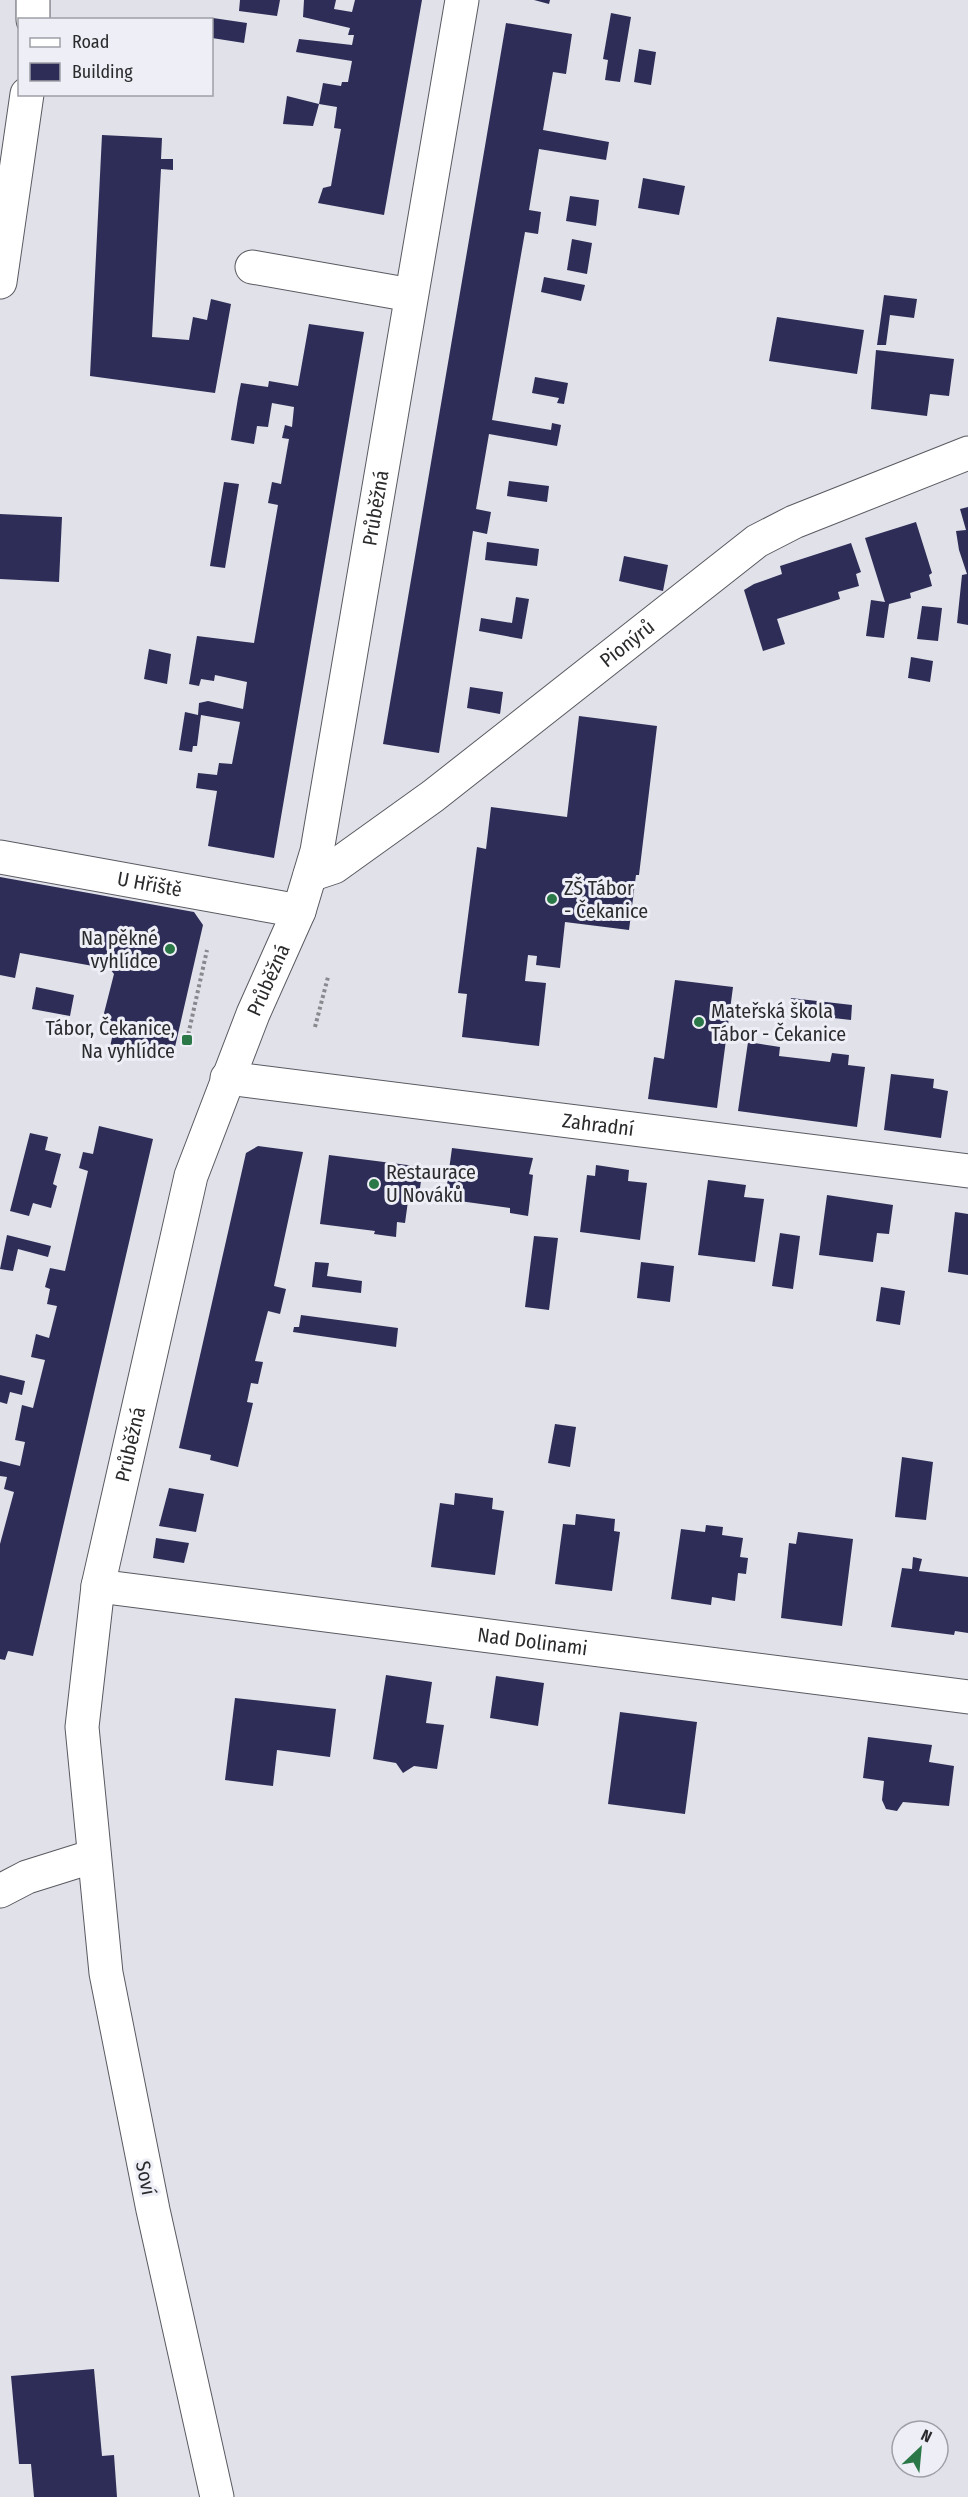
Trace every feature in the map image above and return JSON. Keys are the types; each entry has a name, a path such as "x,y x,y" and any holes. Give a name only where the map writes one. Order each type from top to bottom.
{"street":[{"path":"33,0 33,18"},
{"name":"Průběžná","path":"94,1856 82,1727 98,1586 191,1176 253,1014 299,911 310,875 325,809 462,0"},
{"path":"0,282 27,96"},
{"path":"252,267 411,295"},
{"name":"Pionýrů","path":"310,875 334,867 398,822 757,541 794,522 968,453"},
{"path":"0,834 9,859"},
{"name":"U Hřiště","path":"9,859 299,911"},
{"name":"Zahradní","path":"227,1078 968,1171"},
{"name":"Nad Dolinami","path":"98,1586 968,1697"},
{"path":"0,1891 27,1877 94,1856"},
{"name":"Soví","path":"94,1856 106,1973 153,2210 217,2497"}],"path":[{"path":"187,1040 207,950"},
{"path":"315,1027 328,977"}],"building":[{"path":"240,0 280,0 277,16 239,11"},
{"path":"304,0 336,0 334,9 352,12 355,0 422,0 384,215 318,203 323,188 331,186 341,129 334,128 337,107 319,104 323,83 341,86 342,82 348,82 352,61 296,52 299,39 352,45 354,35 348,35 350,28 303,17"},
{"path":"534,0 550,0 549,4"},
{"path":"611,13 631,17 620,82 605,80 608,60 603,59"},
{"path":"213,18 247,23 244,43 213,38"},
{"path":"506,23 572,34 566,74 553,72 543,130 609,142 606,160 539,149 529,210 541,212 538,234 525,232 492,420 551,430 552,423 561,425 557,446 489,434 476,509 491,512 487,534 473,531 439,753 383,744"},
{"path":"639,49 656,52 651,85 634,82"},
{"path":"287,96 319,104 313,126 283,124"},
{"path":"102,135 162,138 161,159 173,159 173,170 161,169 152,337 189,340 193,317 207,320 211,299 231,304 215,393 90,376"},
{"path":"643,178 685,186 679,215 638,208"},
{"path":"570,196 599,200 596,226 566,221"},
{"path":"572,239 592,243 587,274 567,270"},
{"path":"544,277 585,285 581,301 541,292"},
{"path":"884,295 917,299 914,318 890,315 886,345 877,345"},
{"path":"777,317 864,330 857,374 769,361"},
{"path":"309,324 364,332 274,858 208,846 217,791 196,788 198,773 217,775 219,763 232,764 240,722 201,715 197,746 193,746 192,752 179,750 185,712 198,715 199,703 208,701 243,709 247,682 215,675 214,681 201,679 199,686 189,684 197,636 254,643 278,505 268,503 272,482 281,484 289,439 282,438 285,425 292,427 294,407 272,403 268,427 257,426 254,444 231,440 238,398 241,383 268,387 269,381 298,386"},
{"path":"876,350 954,359 949,396 930,394 927,416 871,409"},
{"path":"535,377 568,383 564,404 557,403 559,398 532,393"},
{"path":"509,481 549,486 547,502 507,496"},
{"path":"224,482 239,484 225,568 210,566"},
{"path":"968,507 968,625 957,623 962,575 967,574 959,550 956,531 966,530 960,509"},
{"path":"0,514 62,517 59,582 0,579"},
{"path":"916,522 932,573 929,575 932,586 910,593 911,598 889,604 884,638 866,636 871,600 885,602 865,538"},
{"path":"487,542 539,549 537,566 485,560"},
{"path":"851,543 861,572 856,574 859,586 838,592 840,599 777,619 785,644 763,651 744,590 782,574 780,566"},
{"path":"624,556 668,565 663,591 619,581"},
{"path":"516,597 529,599 522,639 479,631 481,618 512,623"},
{"path":"922,606 942,608 938,641 917,639"},
{"path":"149,649 171,654 167,684 144,679"},
{"path":"911,657 933,661 930,682 908,678"},
{"path":"470,687 503,692 500,714 467,708"},
{"name":"ZŠ Tábor - Čekanice","path":"579,716 657,726 639,875 636,875 629,930 565,922 560,968 536,965 537,956 528,955 525,981 546,983 539,1046 462,1037 467,994 458,993 477,847 486,849 491,807 567,817"},
{"path":"0,877 194,912 203,925 172,1060 110,1047 115,1024 102,1021 114,974 110,969 20,953 15,978 0,975"},
{"name":"Mateřská škola Tábor - Čekanice","path":"675,980 733,987 717,1108 648,1099 654,1057 664,1059"},
{"path":"36,987 74,995 70,1016 32,1009"},
{"path":"791,998 852,1005 851,1020 789,1013"},
{"path":"748,1042 780,1047 779,1056 830,1062 832,1053 849,1055 848,1065 865,1067 857,1127 738,1111"},
{"path":"891,1074 934,1079 933,1088 948,1091 941,1138 884,1130"},
{"path":"99,1126 153,1139 33,1656 8,1651 5,1660 0,1659 0,1544 14,1492 4,1489 7,1477 0,1476 0,1461 20,1466 25,1442 15,1440 22,1405 33,1408 45,1360 31,1357 36,1334 49,1338 57,1306 47,1304 50,1289 45,1287 50,1268 65,1271 88,1171 79,1168 83,1152 93,1154"},
{"path":"30,1133 48,1137 45,1150 61,1154 53,1184 57,1186 51,1208 33,1203 29,1216 10,1211"},
{"path":"258,1146 303,1152 274,1286 286,1289 280,1314 268,1311 255,1361 263,1362 258,1384 251,1383 247,1402 253,1403 238,1467 210,1460 211,1455 179,1448 246,1153"},
{"path":"452,1148 533,1158 529,1174 533,1175 528,1216 510,1213 510,1208 445,1199"},
{"path":"329,1155 423,1167 418,1202 408,1201 405,1223 397,1222 396,1237 374,1234 375,1231 320,1224"},
{"path":"596,1165 629,1170 628,1181 647,1183 640,1240 580,1232 587,1175 595,1176"},
{"path":"708,1180 746,1185 744,1197 764,1199 755,1262 698,1255"},
{"path":"827,1195 893,1205 889,1234 877,1233 873,1262 819,1255"},
{"path":"955,1212 968,1214 968,1275 948,1272"},
{"path":"780,1233 800,1236 793,1289 772,1286"},
{"path":"7,1235 51,1246 48,1257 18,1249 13,1271 0,1269"},
{"path":"534,1236 558,1238 549,1310 525,1307"},
{"path":"315,1262 329,1263 327,1276 362,1281 361,1293 312,1287"},
{"path":"641,1262 674,1266 670,1302 637,1298"},
{"path":"881,1287 905,1291 900,1325 876,1321"},
{"path":"301,1315 398,1328 396,1347 293,1332 294,1327 299,1327"},
{"path":"0,1375 25,1381 22,1395 10,1392 7,1404 0,1402"},
{"path":"555,1424 576,1427 570,1467 548,1463"},
{"path":"902,1457 933,1462 926,1520 895,1517"},
{"path":"169,1488 204,1494 196,1532 159,1526"},
{"path":"455,1493 493,1498 492,1509 504,1511 495,1575 431,1567 440,1503 454,1505"},
{"path":"576,1514 615,1519 614,1531 620,1532 612,1591 555,1584 563,1524 575,1525"},
{"path":"706,1525 723,1527 722,1535 743,1538 740,1557 748,1558 746,1574 738,1573 735,1601 712,1597 711,1605 671,1599 681,1529 705,1532"},
{"path":"798,1532 853,1539 842,1626 781,1618 789,1543 796,1544"},
{"path":"156,1538 189,1543 184,1563 153,1558"},
{"path":"913,1557 922,1559 919,1571 968,1577 968,1633 955,1631 954,1635 891,1627 902,1568 912,1569"},
{"path":"386,1675 432,1682 426,1723 444,1725 437,1769 414,1766 403,1773 396,1763 373,1759"},
{"path":"496,1676 544,1683 538,1726 490,1718"},
{"path":"235,1698 336,1709 330,1757 277,1750 273,1786 225,1780"},
{"path":"620,1712 697,1722 685,1814 608,1804"},
{"path":"868,1737 932,1745 929,1762 954,1766 949,1806 903,1802 897,1811 886,1809 882,1800 884,1781 863,1778"},
{"path":"94,2369 102,2456 114,2455 117,2497 34,2497 31,2464 19,2464 11,2376"}],"place":[{"name":"ZŠ Tábor - Čekanice","path":"552,899"},
{"name":"Na pěkné vyhlídce","path":"170,949"},
{"name":"Mateřská škola Tábor - Čekanice","path":"699,1022"},
{"name":"Tábor, Čekanice, Na vyhlídce","path":"187,1040"},
{"name":"Restaurace U Nováků","path":"374,1184"}]}
